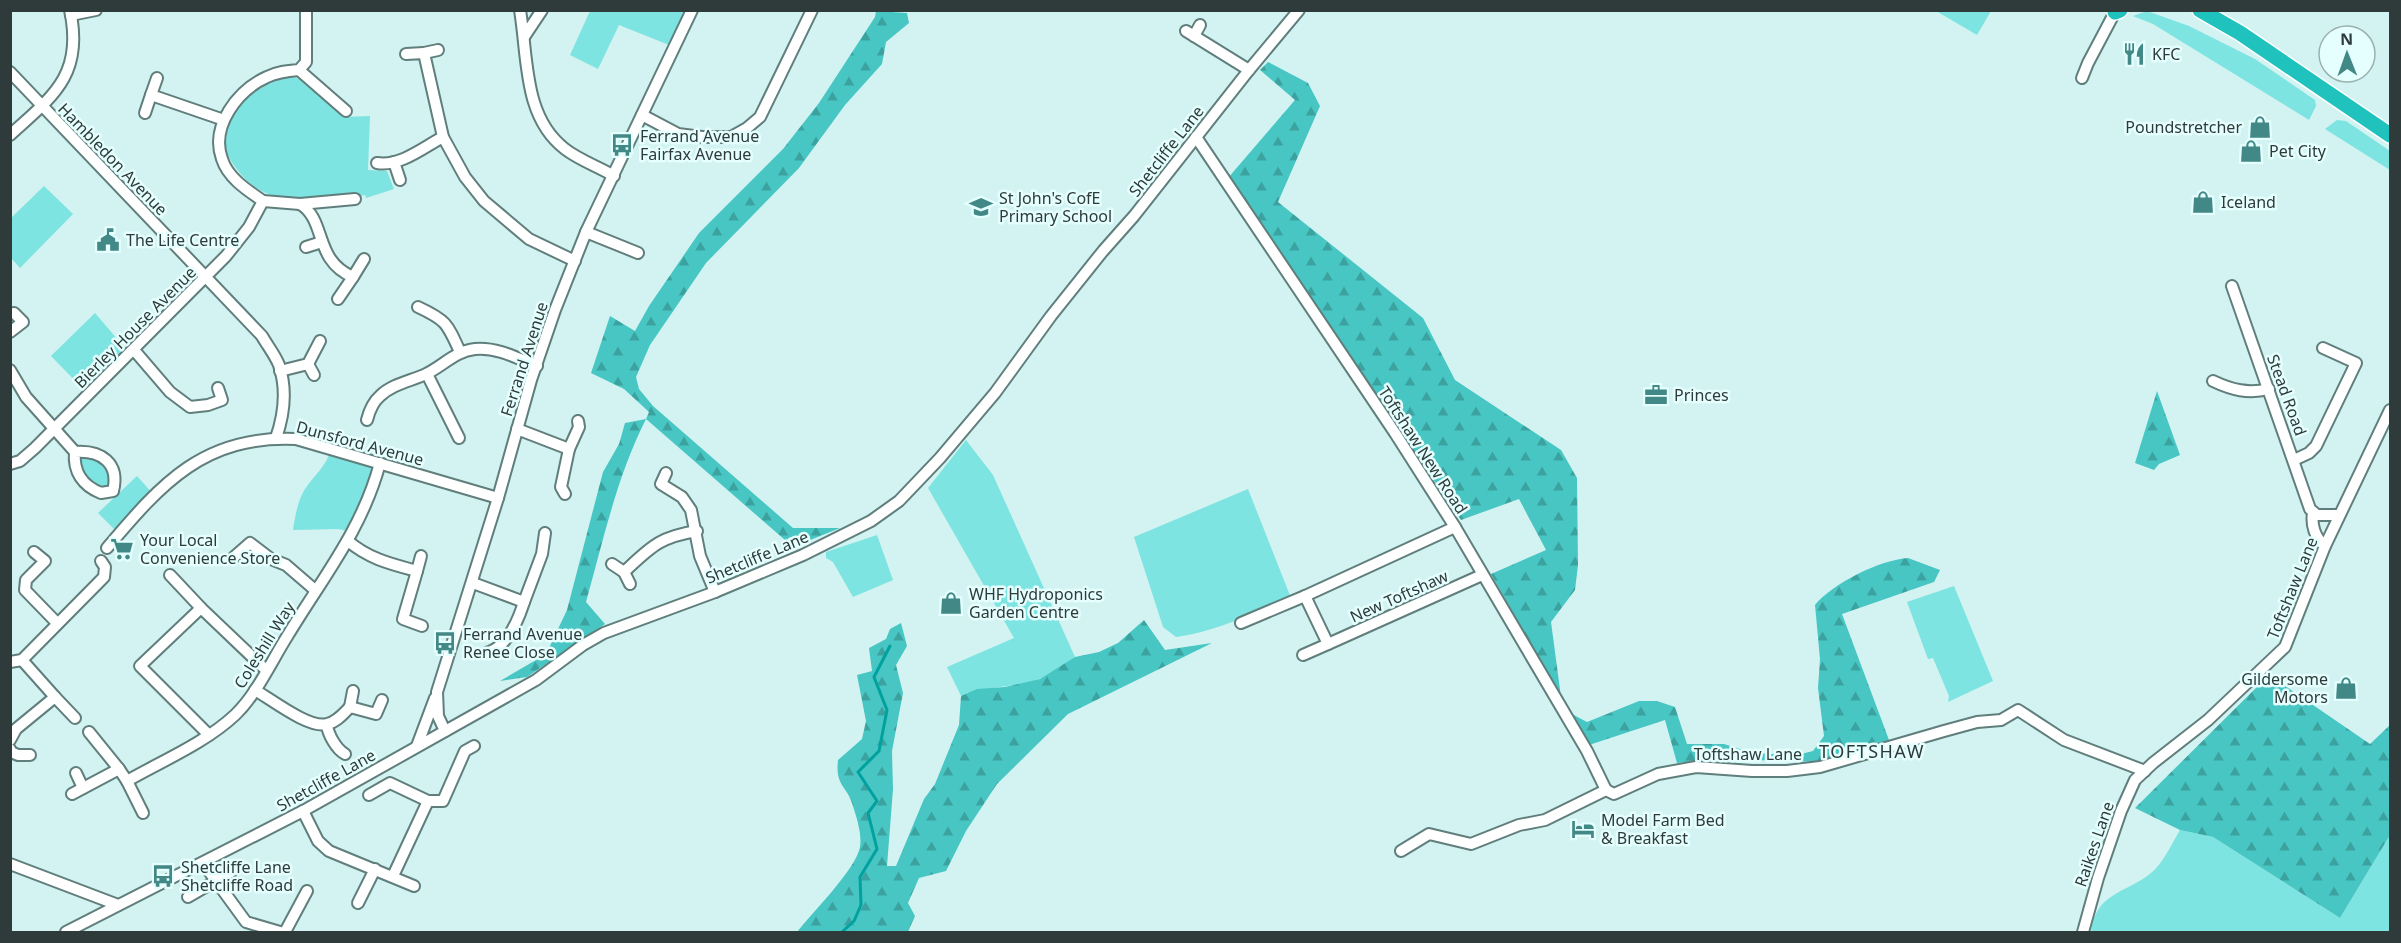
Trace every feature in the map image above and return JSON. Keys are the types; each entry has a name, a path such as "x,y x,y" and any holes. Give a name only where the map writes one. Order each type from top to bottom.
{"highway":[{"path":"2200,10 2240,33 2391,135"}],"street":[{"path":"10,135 43,106 60,87 70,67 73,41 70,13 96,10"},
{"path":"306,10 306,62 298,70 280,72 253,84 242,95 224,120 219,143 222,160 244,188 263,201 300,204 355,199"},
{"path":"520,10 533,104 543,125 565,149 614,176"},
{"path":"525,37 542,10"},
{"name":"Ferrand Avenue","path":"445,731 438,716 437,692 555,310 586,232 692,10"},
{"path":"642,115 678,134 702,137 730,137 747,128 760,117 812,10"},
{"name":"Shetcliffe Lane","path":"68,932 303,811 536,680 583,645 604,633 639,618 715,592 803,555 871,521 899,501 940,458 995,393 1050,316 1299,10"},
{"path":"2082,78 2117,11"},
{"path":"1200,25 1190,34 1249,70"},
{"path":"405,54 438,50"},
{"path":"424,53 443,137 465,177 484,201 530,239 575,261"},
{"path":"298,70 346,111"},
{"name":"Hambledon Avenue","path":"10,72 262,336 278,364 284,397 283,417 276,438"},
{"path":"145,113 157,78"},
{"path":"151,95 224,120"},
{"path":"377,164 386,165 394,162 443,137"},
{"name":"Toftshaw New Road","path":"1196,137 1395,433 1455,527 1587,751 1606,790"},
{"path":"394,162 400,180"},
{"name":"Bierley House Avenue","path":"10,464 20,461 55,428 206,278 249,227 263,201"},
{"path":"300,204 310,212 329,260 344,273 353,277"},
{"path":"586,232 638,253"},
{"path":"306,247 322,242"},
{"path":"338,299 363,259"},
{"name":"Stead Road","path":"2232,286 2313,513 2312,520 2316,535 2325,546"},
{"path":"418,307 442,318 450,329 460,352"},
{"path":"14,313 23,322"},
{"path":"10,332 23,322 34,321"},
{"path":"280,371 308,364 320,341"},
{"path":"2294,460 2309,453 2316,446 2356,363 2323,348"},
{"path":"367,420 370,410 380,396 396,386 427,374 460,352 476,349 500,351 537,366"},
{"path":"134,350 170,392 190,406 208,405 222,400 218,388"},
{"path":"308,364 314,375"},
{"path":"10,370 26,397 75,452 77,471 81,481 101,493 113,491 116,481 114,471 104,458 86,451 75,452"},
{"path":"427,374 459,438"},
{"path":"2212,381 2237,391 2250,392 2269,389"},
{"name":"Toftshaw Lane","path":"1606,790 1614,794 1658,774 1696,767 1752,771 1820,768 1977,722 2001,720 2018,710 2064,740 2145,771 2208,720 2279,656 2295,627 2339,515 2391,410"},
{"path":"559,491 569,449 581,424"},
{"path":"518,429 569,449"},
{"name":"Dunsford Avenue","path":"107,548 172,477 195,461 225,448 276,438 296,440 498,498"},
{"name":"Coleshill Way","path":"127,781 209,735 236,714 255,690 315,590 348,542 361,518 380,463"},
{"path":"666,473 661,484 682,497 691,510 697,531 700,556 715,592"},
{"path":"2313,513 2339,515"},
{"path":"1241,622 1305,596 1455,527"},
{"path":"624,572 647,550 670,535 697,531"},
{"path":"493,654 511,632 546,555 545,533"},
{"path":"234,557 252,538 271,560 286,565 315,590"},
{"path":"348,542 362,553 379,561 417,571"},
{"path":"34,552 45,561 26,580 25,590 57,623"},
{"path":"421,556 400,623 423,626"},
{"path":"75,718 16,661 104,577 105,567 101,561"},
{"path":"612,564 624,572 630,584"},
{"path":"170,575 266,670"},
{"name":"New Toftshaw","path":"1304,655 1482,575"},
{"path":"472,583 524,602"},
{"path":"1305,596 1328,644"},
{"path":"201,608 140,666 209,735"},
{"path":"255,690 299,717 317,724 327,724 341,717 350,707 352,691"},
{"path":"417,746 437,692"},
{"path":"10,740 16,729 55,697"},
{"path":"350,707 377,716 382,700"},
{"path":"327,724 327,729 341,754"},
{"path":"89,732 119,769 143,813"},
{"path":"369,795 390,783 428,801 447,803 465,751 474,746"},
{"path":"10,748 11,752 18,755 30,755"},
{"path":"72,794 119,769"},
{"name":"Raikes Lane","path":"2083,933 2089,906 2121,811 2135,780 2145,771"},
{"path":"76,773 83,788"},
{"path":"1401,851 1429,834 1471,844 1519,825 1545,820 1606,790"},
{"path":"393,876 428,801"},
{"path":"303,811 318,841 329,851 414,886"},
{"path":"203,863 246,922 277,932"},
{"path":"10,864 118,905"},
{"path":"358,903 375,869"},
{"path":"188,897 231,872"},
{"path":"285,933 308,891"}],"shaded area":[{"path":"590,11 692,11 674,47 619,25 598,69 570,55"},
{"path":"1936,11 1991,11 1977,35"},
{"path":"2147,11 2189,26 2255,59 2315,100 2316,106 2309,120 2153,24 2133,16"},
{"path":"292,77 308,82 322,92 345,117 370,116 368,170 387,171 394,189 366,198 365,195 330,199 278,197 264,192 242,175 229,158 225,147 226,131 230,119 237,108 257,91 269,84"},
{"path":"2337,120 2346,121 2390,151 2390,170 2325,129"},
{"path":"44,186 73,214 20,268 11,258 11,218"},
{"path":"95,313 130,354 88,394 51,356"},
{"path":"966,440 993,475 1075,657 1039,679 980,690 961,696 947,667 1014,638 928,488"},
{"path":"331,449 380,463 353,532 338,529 293,530 297,508 303,493 323,466"},
{"path":"405,450 413,473 380,463"},
{"path":"75,452 104,458 113,491 86,485"},
{"path":"137,476 154,495 119,534 98,513"},
{"path":"1248,489 1291,598 1220,626 1176,637 1163,627 1134,537"},
{"path":"877,535 893,580 853,597 833,562 826,558 826,552"},
{"path":"1954,586 1993,681 1948,702 1949,696 1933,658 1928,659 1907,602"},
{"path":"2180,830 2213,837 2340,918 2390,835 2390,932 2091,932 2094,919 2105,901 2151,873 2163,859"}],"green space":[{"path":"876,11 907,13 909,23 886,42 882,64 845,105 799,168 706,263 650,345 636,377 639,389 653,406 793,528 840,528 793,547 646,419 649,412 624,389 591,373 610,316 635,331 649,306 699,233 783,149 819,103 875,17"},
{"path":"1268,62 1308,83 1320,106 1278,202 1423,318 1455,380 1561,450 1577,478 1578,565 1575,590 1551,622 1561,697 1491,574 1546,550 1519,499 1461,520 1228,178 1295,100 1260,70"},
{"path":"2157,391 2180,455 2159,464 2154,470 2135,463"},
{"path":"646,419 619,486 586,602 605,624 527,677 500,681 536,660 548,650 567,610 603,472 619,444 625,423"},
{"path":"1908,558 1940,570 1934,582 1842,614 1889,740 1822,762 1721,759 1677,763 1665,720 1589,745 1570,713 1587,722 1639,701 1657,701 1675,707 1687,744 1724,744 1749,752 1793,756 1813,751 1824,736 1818,688 1820,659 1815,605 1833,589 1858,574 1884,563"},
{"path":"1144,620 1165,650 1212,643 1068,714 997,784 966,831 946,871 919,878 908,903 915,916 908,932 797,932 851,867 860,847 858,821 851,799 838,776 838,760 862,739 866,721 857,675 872,671 869,648 886,639 890,629 901,623 907,646 896,665 903,693 892,751 893,789 887,866 896,866 924,799 935,784 959,725 961,696 977,689 1005,687 1040,679 1075,657 1099,652 1118,643"},
{"path":"2269,675 2370,744 2390,725 2390,835 2340,918 2213,837 2180,830 2135,808"}],"waterway":[{"path":"842,932 854,921 861,905 860,877 877,849 868,813 877,801 858,772 879,751 887,710 874,677 890,646"}],"place":[{"name":"KFC","path":"2134,54"},
{"name":"Poundstretcher","path":"2260,127"},
{"name":"Ferrand Avenue Fairfax Avenue","path":"622,145"},
{"name":"Pet City","path":"2251,151"},
{"name":"Iceland","path":"2203,202"},
{"name":"St John's CofE Primary School","path":"981,207"},
{"name":"The Life Centre","path":"108,240"},
{"name":"Princes","path":"1656,395"},
{"name":"Your Local Convenience Store","path":"122,549"},
{"name":"WHF Hydroponics Garden Centre","path":"951,603"},
{"name":"Ferrand Avenue Renee Close","path":"445,643"},
{"name":"Gildersome Motors","path":"2346,688"},
{"name":"Model Farm Bed & Breakfast","path":"1583,829"},
{"name":"Shetcliffe Lane Shetcliffe Road","path":"163,876"}],"district":[{"name":"TOFTSHAW","path":"1872,751"}]}
